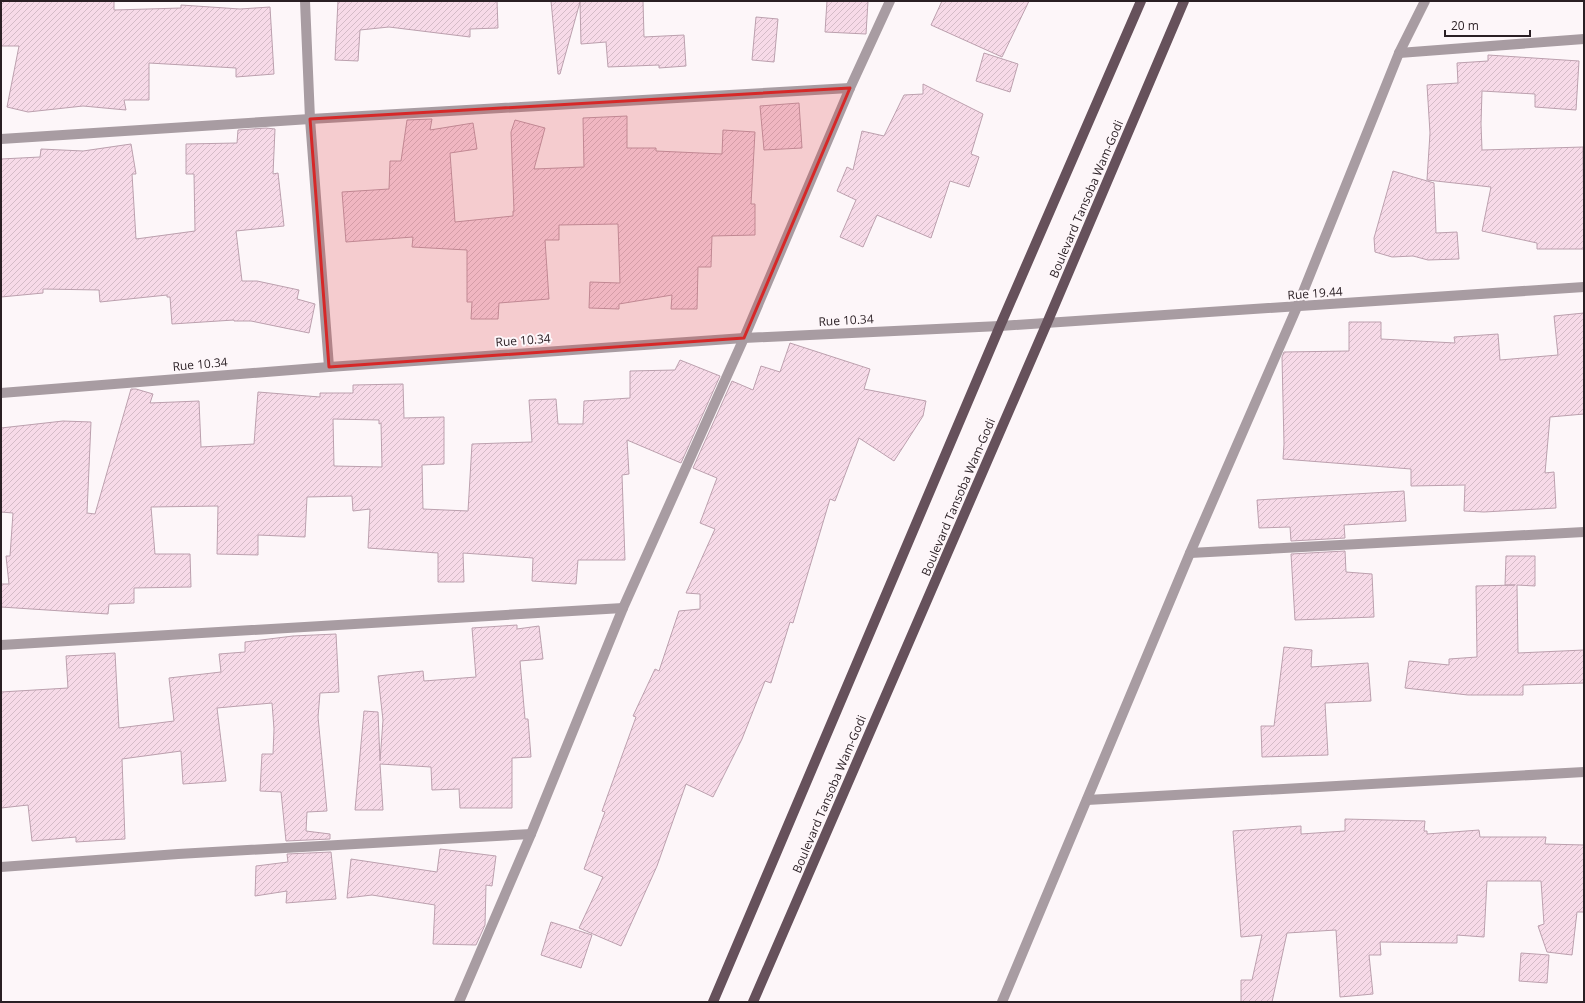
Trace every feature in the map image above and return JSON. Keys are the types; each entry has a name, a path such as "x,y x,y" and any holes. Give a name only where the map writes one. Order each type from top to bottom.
{"main road":[{"path":"713,1002 1000,326 1141,1"},
{"name":"Boulevard Tansoba Wam-Godi","path":"753,1002 1047,323 1184,1"}],"street":[{"path":"305,1 310,119 329,367"},
{"path":"459,1002 531,834 623,608 744,338 850,88 890,1"},
{"path":"1002,1002 1190,553 1297,307 1398,53 1425,1"},
{"path":"1398,53 1584,39"},
{"path":"1,139 310,119 850,88"},
{"name":"Rue 19.44","path":"1047,323 1584,287"},
{"name":"Rue 10.34","path":"1,393 329,367 744,338 1047,323"},
{"path":"1190,553 1584,532"},
{"path":"1,645 623,608"},
{"path":"1087,800 1584,772"},
{"path":"1,867 186,854 531,834"}],"highlighted area":[{"path":"850,88 744,338 329,367 310,119"}],"building":[{"path":"1,1 114,1 114,10 181,8 181,5 240,9 270,7 274,74 236,77 236,68 149,63 149,100 124,100 126,110 83,106 28,112 7,107 19,46 1,46"},
{"path":"338,1 497,1 498,28 470,29 470,37 389,27 360,30 358,61 335,60"},
{"path":"551,1 643,1 644,37 684,35 686,66 659,68 659,65 608,67 606,42 581,44 580,2 560,74 558,74"},
{"path":"827,1 868,1 866,34 825,32"},
{"path":"942,1 1029,1 1002,57 931,25"},
{"path":"756,17 778,19 774,62 752,60"},
{"path":"984,53 1018,64 1010,92 976,81"},
{"path":"1488,55 1579,61 1576,110 1535,107 1535,94 1482,91 1481,124 1482,150 1583,147 1584,249 1537,249 1537,243 1482,231 1491,187 1427,180 1430,133 1427,85 1458,83 1457,63 1488,61"},
{"path":"923,84 983,114 971,154 979,157 969,187 950,181 931,238 877,215 863,247 840,237 856,200 837,191 847,167 853,170 862,131 884,136 904,95 923,94"},
{"path":"799,103 802,148 764,150 760,106"},
{"path":"627,116 627,148 656,148 656,151 722,154 723,130 755,132 751,204 755,204 755,235 712,236 711,267 698,267 697,309 671,309 672,295 619,304 619,309 589,308 590,282 620,283 618,224 559,225 559,240 545,240 549,299 499,303 498,319 471,319 472,302 467,302 467,250 412,247 413,237 346,242 342,192 389,189 390,161 401,161 407,120 432,119 430,130 473,123 477,149 450,153 455,222 513,216 511,132 515,120 545,128 534,169 584,167 583,118"},
{"path":"266,128 275,129 273,174 278,173 284,226 236,231 242,281 257,281 299,290 297,299 315,304 309,333 251,321 234,320 172,324 170,297 167,297 167,295 100,302 99,290 43,289 43,293 1,297 1,159 40,157 41,149 83,151 131,144 136,174 132,174 136,239 195,231 194,174 186,174 186,144 237,143 238,130"},
{"path":"1393,171 1434,183 1436,233 1457,232 1459,259 1428,260 1413,256 1392,257 1375,252 1374,238"},
{"path":"1584,313 1584,414 1550,417 1545,473 1554,472 1556,508 1484,512 1464,511 1465,485 1411,486 1411,469 1283,459 1282,357 1284,352 1349,351 1349,322 1381,322 1381,339 1455,343 1454,337 1498,334 1500,360 1558,355 1554,316"},
{"path":"790,343 870,369 864,389 926,401 923,416 894,461 859,438 835,501 830,499 793,623 790,622 771,683 765,681 742,739 713,797 686,784 657,866 621,946 579,928 603,877 584,869 605,812 602,811 636,717 633,716 655,669 659,671 679,611 700,609 700,594 686,593 715,529 700,523 717,478 693,468 732,381 753,390 761,366 780,372"},
{"path":"680,360 720,376 681,463 627,440 629,474 622,475 625,560 578,560 576,584 532,581 533,558 463,553 464,582 438,582 438,553 368,548 370,509 353,511 352,496 307,497 305,537 258,535 258,555 217,554 218,506 151,507 155,554 190,554 191,587 134,588 134,603 109,604 108,614 1,607 1,584 9,584 6,556 10,556 13,513 1,512 1,428 63,421 91,422 87,513 95,514 131,389 153,394 150,403 199,401 201,447 254,444 258,392 320,397 320,393 353,393 353,385 403,384 404,418 444,417 444,464 422,465 423,509 468,511 472,444 532,442 529,400 556,399 558,424 583,424 584,401 630,398 630,371 675,370","holes":["333,419 379,420 379,424 381,423 382,467 334,466"]},
{"path":"1404,491 1406,521 1344,525 1345,538 1291,541 1290,527 1259,528 1257,500"},
{"path":"1345,551 1346,572 1372,574 1374,617 1295,620 1291,554"},
{"path":"1506,556 1535,556 1535,586 1517,585 1518,653 1584,650 1584,683 1523,685 1523,695 1468,695 1405,688 1409,661 1449,665 1449,659 1477,657 1476,586 1515,585 1505,585"},
{"path":"517,625 517,629 539,626 543,659 520,661 525,719 528,719 531,757 512,758 512,808 460,808 459,789 432,790 431,767 380,764 383,810 355,810 364,711 378,712 380,761 383,720 378,676 423,671 424,681 476,677 472,628"},
{"path":"336,634 339,692 320,693 318,717 327,811 307,812 306,831 330,834 330,839 286,841 281,792 260,791 262,754 273,754 274,729 272,703 217,708 226,781 183,784 181,751 122,759 125,839 76,842 76,837 32,841 28,805 1,808 1,692 68,688 66,656 115,653 119,728 174,721 169,678 221,672 219,654 245,652 245,642 293,636"},
{"path":"1284,647 1312,650 1311,667 1368,663 1371,701 1325,703 1328,755 1262,757 1261,726 1274,726"},
{"path":"1345,819 1425,821 1424,831 1427,831 1427,834 1479,830 1480,837 1546,837 1545,844 1584,845 1584,912 1577,912 1572,955 1547,952 1538,926 1544,924 1541,881 1487,881 1484,937 1457,935 1457,943 1380,942 1381,955 1369,955 1373,994 1340,997 1336,930 1287,933 1272,1002 1241,1002 1241,980 1252,980 1262,935 1241,937 1233,831 1301,826 1301,834 1345,831"},
{"path":"440,849 496,856 492,886 486,885 485,925 476,945 433,944 435,905 372,895 347,898 351,859 437,872"},
{"path":"331,852 336,899 286,903 287,891 255,896 256,866 288,862 287,854"},
{"path":"551,922 592,935 581,968 541,955"},
{"path":"1521,953 1549,955 1547,983 1519,981"}]}
